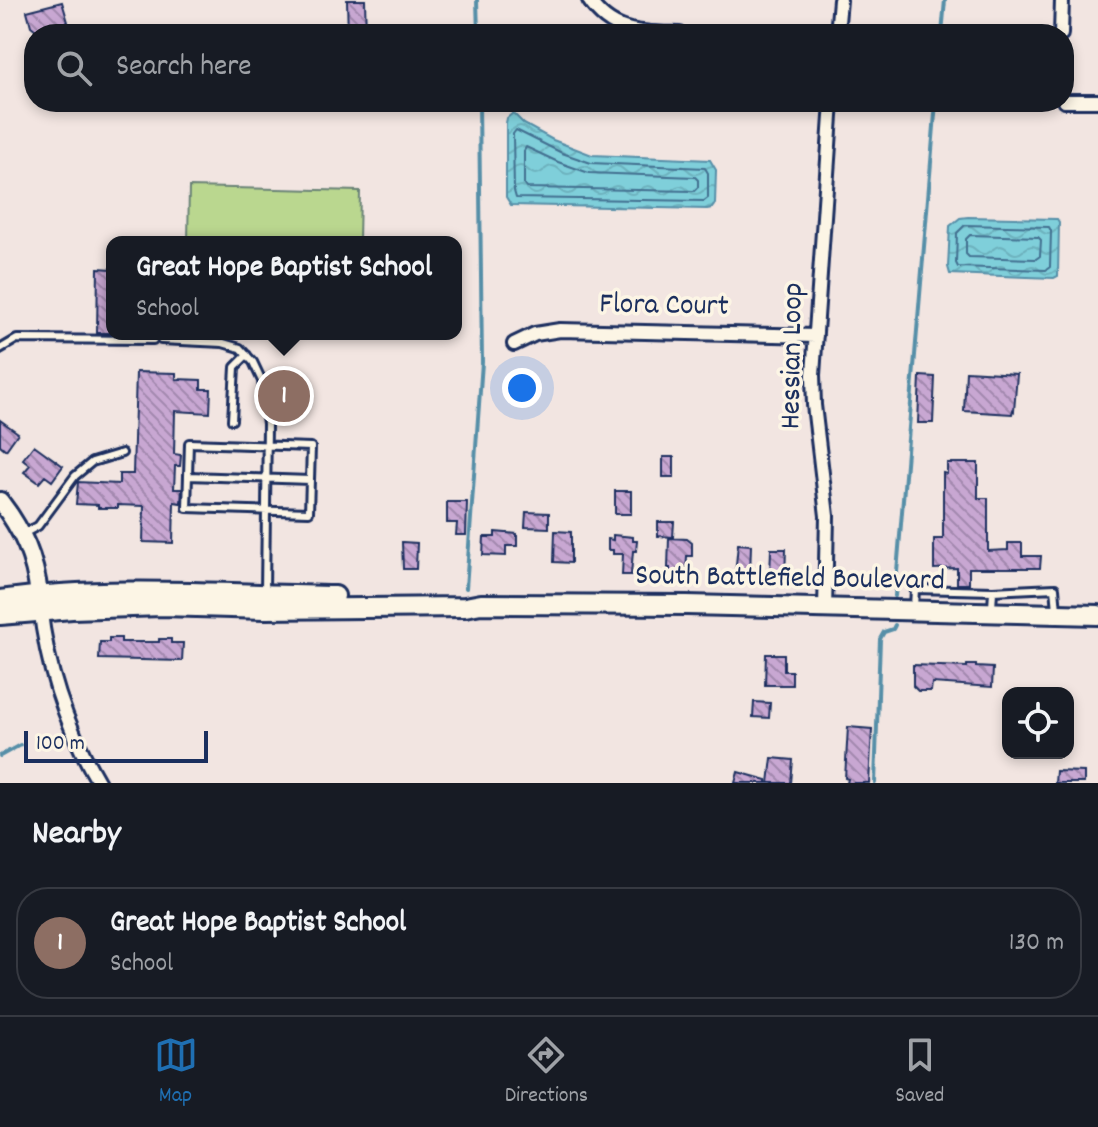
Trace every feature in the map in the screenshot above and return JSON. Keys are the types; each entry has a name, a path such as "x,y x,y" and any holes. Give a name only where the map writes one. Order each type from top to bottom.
{"main road":[{"name":"South Battlefield Boulevard","path":"0,600 40,603 176,591 265,602 463,598 481,604 687,605 1098,615"},
{"name":"South Battlefield Boulevard","path":"0,615 40,603"}],"street":[{"path":"589,0 601,15 615,24"},
{"path":"838,24 840,0"},
{"path":"1061,24 1062,0"},
{"path":"1074,101 1098,101"},
{"name":"Hessian Loop","path":"825,610 827,516 813,390 831,112"},
{"name":"Flora Court","path":"514,344 543,332 560,330 816,336"},
{"path":"0,501 23,534 37,574 52,670 62,704 79,746 99,783"}],"lane":[{"path":"0,349 17,339 106,340"},
{"path":"157,340 223,343 240,348 253,362 262,381 267,445 265,602"},
{"path":"232,420 235,367 247,355"},
{"path":"189,443 311,447 309,512 187,508 188,476 189,443"},
{"path":"23,534 38,526 75,476 92,462 122,453"},
{"path":"188,476 310,480"},
{"path":"914,611 915,589 993,591 1055,588 1057,614"},
{"path":"992,613 993,591"}],"green space":[{"path":"189,187 360,191 359,236 188,236"}],"water":[{"path":"513,113 524,124 553,140 592,155 710,160 716,170 715,204 707,209 511,205 506,197 506,123"},
{"path":"960,218 1057,219 1058,276 950,274 950,226"}],"building":[{"path":"347,0 365,0 366,24 348,24"},
{"path":"62,2 68,22 30,24 27,11"},
{"path":"98,268 106,269 106,333 97,333"},
{"path":"966,371 1017,374 1012,414 964,411"},
{"path":"136,372 176,373 176,379 201,380 201,389 211,389 210,413 175,411 174,454 181,455 180,466 175,466 174,489 182,489 181,503 174,502 173,543 143,542 144,506 98,508 98,505 76,504 78,482 119,484 119,474 133,474"},
{"path":"920,376 935,377 933,423 918,423"},
{"path":"0,420 18,433 6,450 0,445"},
{"path":"34,445 63,466 52,481 45,476 39,483 24,472 30,465 23,459"},
{"path":"663,457 674,457 674,477 663,477"},
{"path":"947,463 978,463 978,498 988,498 988,551 1008,550 1008,543 1022,543 1022,556 1041,556 1040,568 969,568 969,584 957,584 957,568 934,569 934,539 943,539 943,473 947,474"},
{"path":"615,491 631,491 631,514 615,514"},
{"path":"447,502 467,502 466,535 456,535 457,523 447,523"},
{"path":"526,512 549,513 549,528 525,527"},
{"path":"658,522 674,522 673,537 658,536"},
{"path":"555,531 571,532 571,563 554,562"},
{"path":"495,532 517,534 517,546 506,546 506,556 483,555 484,537 495,537"},
{"path":"613,535 633,537 633,541 637,541 631,575 622,575 623,554 613,554 613,550 608,550 608,539 613,540"},
{"path":"669,538 687,539 692,543 692,556 687,556 686,573 670,572 668,568"},
{"path":"402,542 417,543 416,569 403,569"},
{"path":"738,544 751,545 750,575 735,575"},
{"path":"771,549 786,549 785,577 770,576"},
{"path":"109,638 121,638 121,642 171,639 171,643 183,643 182,661 99,659 100,642 109,642"},
{"path":"766,654 784,654 784,671 792,671 792,685 765,685"},
{"path":"913,665 993,668 992,687 932,683 931,691 918,691 913,686"},
{"path":"754,702 770,703 769,718 753,717"},
{"path":"848,727 872,729 869,783 847,783 848,779 845,778"},
{"path":"772,758 793,760 791,783 769,783"},
{"path":"1056,771 1084,772 1084,783 1055,783"},
{"path":"738,772 767,780 767,783 735,783"}],"waterway":[{"path":"477,0 478,24"},
{"path":"943,24 945,0"},
{"path":"466,588 482,362 479,112"},
{"path":"895,596 935,112"},
{"path":"875,783 880,639 895,625"},
{"path":"0,756 20,745"}],"place":[{"name":"Great Hope Baptist School","path":"284,396"}]}
